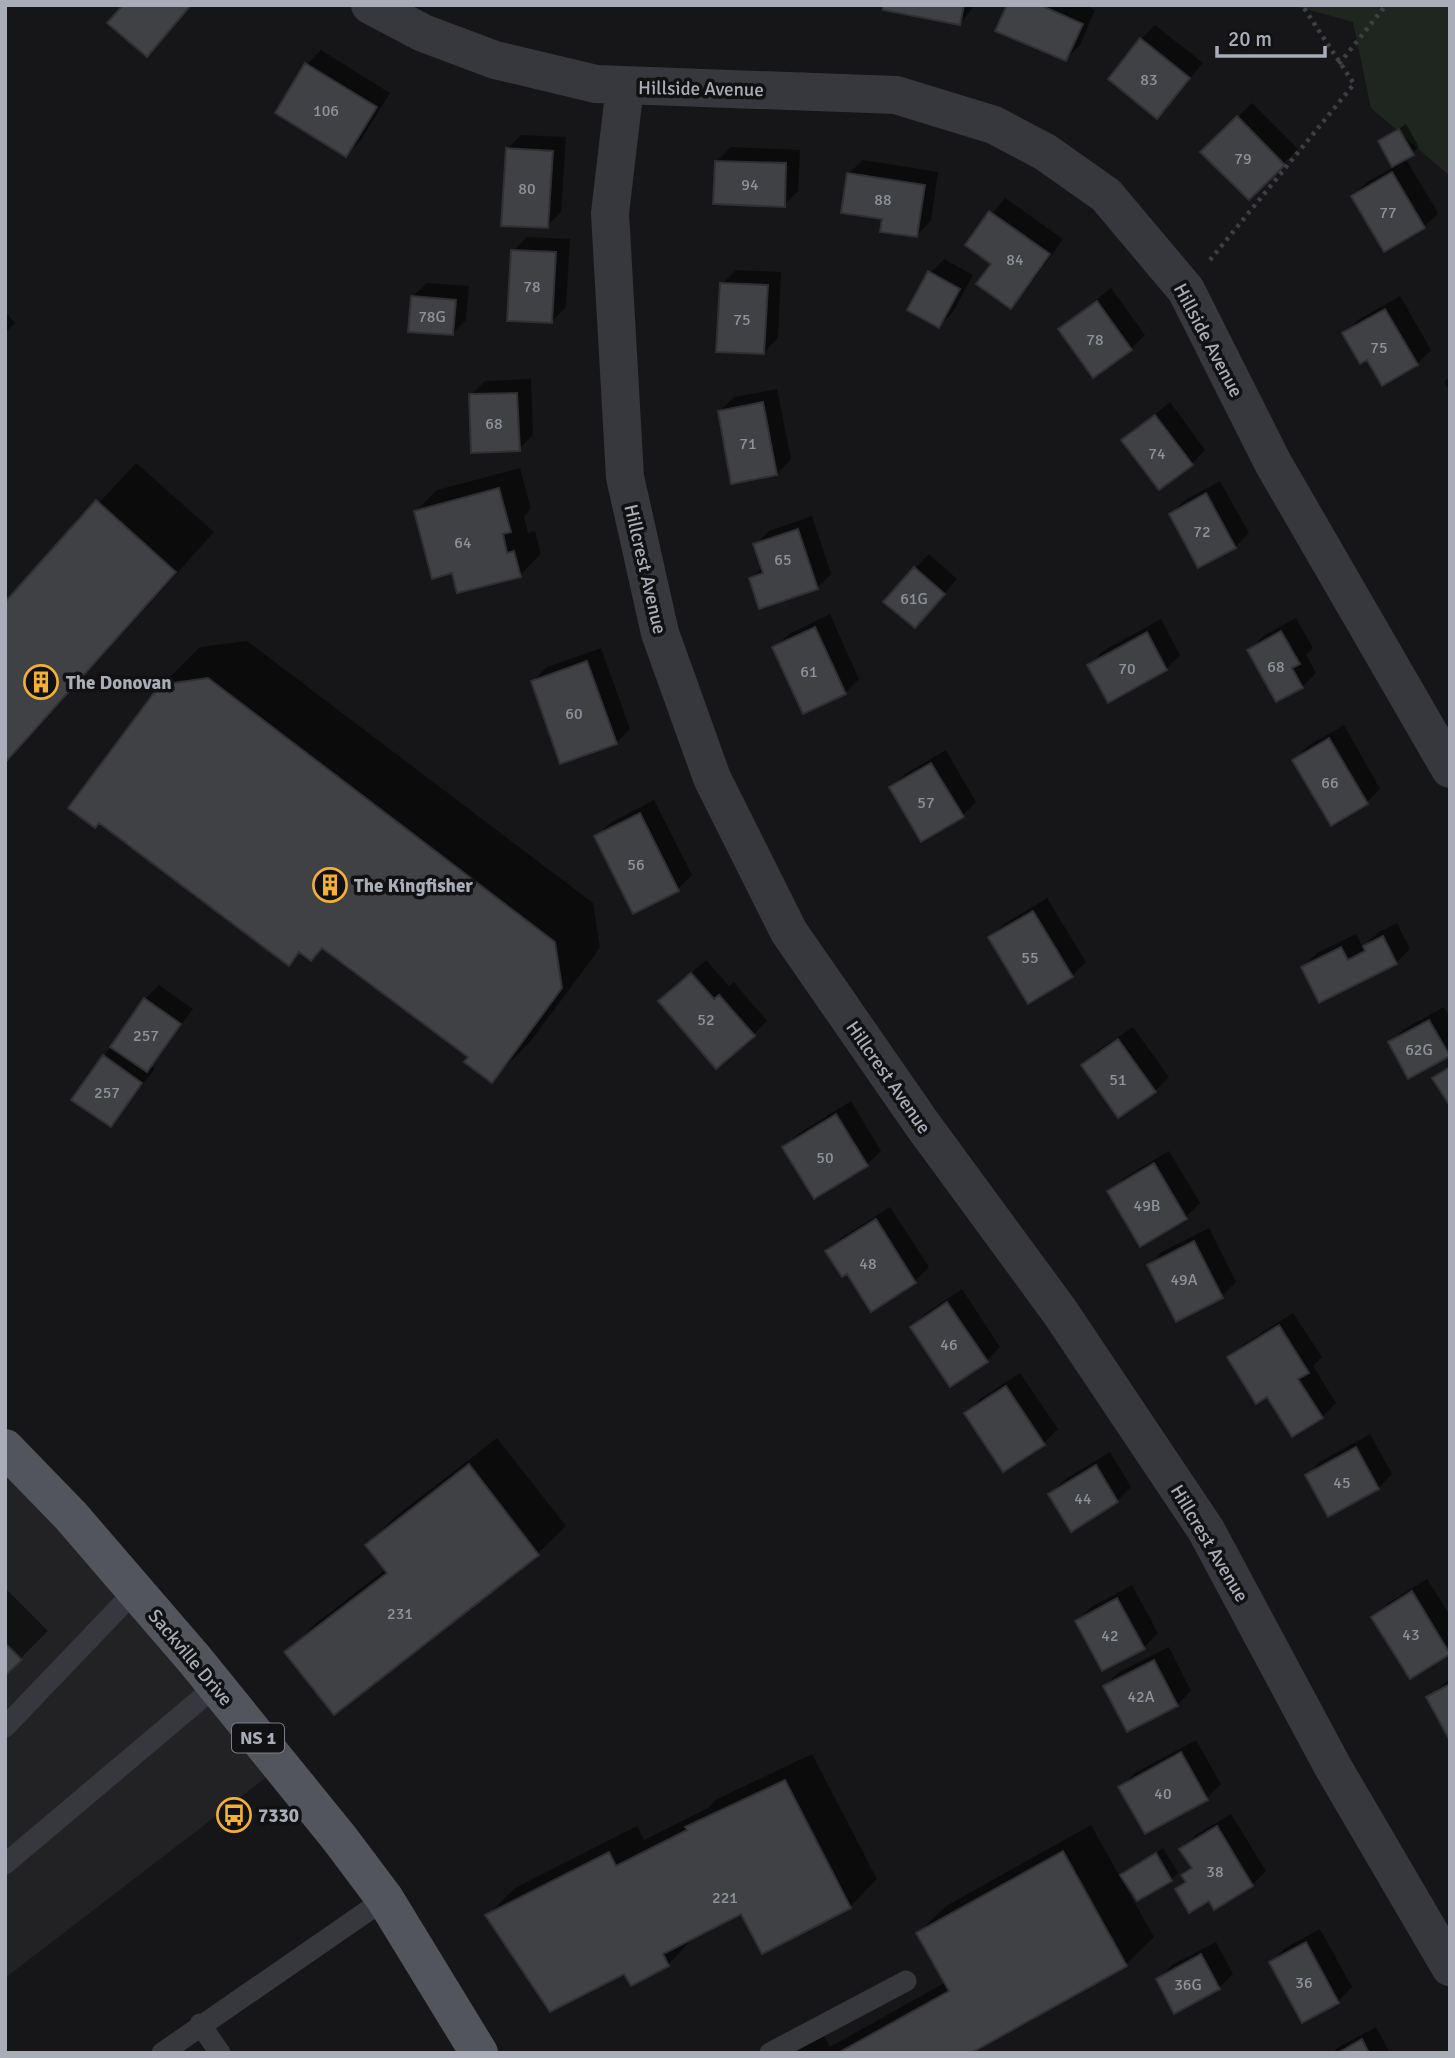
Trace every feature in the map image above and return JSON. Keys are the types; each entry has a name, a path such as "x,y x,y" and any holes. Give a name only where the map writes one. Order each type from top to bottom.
{"main road":[{"name":"Sackville Drive","path":"5,1448 71,1516 216,1686 384,1899 479,2053"}],"street":[{"name":"Hillside Avenue","path":"370,5 423,33 495,60 596,84 896,95 994,125 1045,152 1106,195 1186,290 1273,463 1450,769"},
{"name":"Hillcrest Avenue","path":"625,86 610,214 625,477 660,634 712,778 789,932 922,1124 1059,1312 1206,1530 1333,1767 1450,1967"}],"lane":[{"path":"5,1727 135,1591"},
{"path":"5,1864 216,1686"},
{"path":"162,2053 200,2024 384,1899"},
{"path":"770,2053 906,1981"},
{"path":"200,2024 220,2053"}],"path":[{"path":"1186,290 1354,84 1302,5"},
{"path":"1339,64 1386,5"}],"shaded area":[{"path":"1291,5 1450,5 1450,176 1371,108 1353,22"},
{"path":"5,1468 277,1769 5,1978"}],"building":[{"path":"123,5 191,5 147,57 107,23"},
{"path":"883,5 964,5 960,25 883,10"},
{"path":"1007,5 1040,5 1083,24 1066,61 995,31"},
{"path":"1140,38 1190,78 1157,119 1108,79"},
{"path":"305,63 377,107 346,157 275,113"},
{"path":"1237,116 1285,165 1249,200 1200,152"},
{"path":"1399,129 1414,155 1392,167 1378,141"},
{"path":"506,148 553,151 548,228 501,226"},
{"path":"715,161 786,163 785,207 713,204"},
{"path":"1392,172 1425,228 1384,252 1351,196"},
{"path":"847,173 925,185 917,237 880,232 882,219 841,213"},
{"path":"989,211 1050,254 1011,309 976,284 991,264 965,245"},
{"path":"511,250 556,252 552,323 507,321"},
{"path":"928,271 960,289 939,328 907,310"},
{"path":"720,283 768,285 764,354 716,352"},
{"path":"411,296 456,300 453,335 408,332"},
{"path":"1097,301 1132,350 1093,378 1058,329"},
{"path":"1385,309 1418,365 1382,386 1367,360 1360,364 1342,333"},
{"path":"517,393 520,451 471,453 469,394"},
{"path":"763,402 777,475 731,484 718,411"},
{"path":"1155,415 1193,465 1159,490 1121,440"},
{"path":"499,488 511,532 503,534 507,553 514,551 521,577 457,593 452,573 432,579 414,511"},
{"path":"1206,493 1236,548 1198,568 1169,514"},
{"name":"The Donovan","path":"96,500 176,572 5,763 5,602"},
{"path":"798,529 818,589 759,609 749,578 763,573 753,544"},
{"path":"914,567 945,594 915,628 883,602"},
{"path":"815,627 846,694 803,714 772,647"},
{"path":"1281,631 1300,664 1292,668 1303,688 1276,702 1247,650"},
{"path":"1147,632 1167,670 1108,703 1087,665"},
{"path":"587,661 617,744 560,764 531,681"},
{"name":"The Kingfisher","path":"208,678 555,942 562,988 492,1083 464,1062 468,1057 322,948 311,961 299,952 289,966 99,823 95,828 68,808 160,685"},
{"path":"1329,738 1368,804 1331,826 1292,760"},
{"path":"931,763 964,817 921,842 889,787"},
{"path":"640,813 679,891 633,914 594,836"},
{"path":"1033,911 1073,977 1028,1004 988,937"},
{"path":"1383,936 1397,964 1319,1003 1301,967 1341,947 1348,960 1365,951 1363,946"},
{"path":"691,973 714,999 719,995 755,1036 716,1069 658,1001"},
{"path":"144,998 181,1024 147,1072 110,1047"},
{"path":"1429,1020 1450,1056 1408,1079 1388,1042"},
{"path":"1118,1039 1156,1092 1118,1118 1081,1065"},
{"path":"103,1055 142,1083 111,1127 71,1100"},
{"path":"1450,1067 1450,1106 1432,1078"},
{"path":"836,1114 868,1166 814,1199 782,1147"},
{"path":"1154,1163 1187,1219 1140,1247 1107,1191"},
{"path":"876,1219 916,1283 871,1312 847,1274 842,1277 825,1251"},
{"path":"1194,1241 1223,1298 1176,1322 1147,1265"},
{"path":"947,1302 988,1362 950,1387 910,1327"},
{"path":"1279,1325 1309,1373 1298,1379 1323,1418 1292,1437 1267,1397 1256,1404 1227,1357"},
{"path":"1006,1386 1045,1445 1003,1472 964,1413"},
{"path":"1356,1447 1379,1489 1328,1517 1305,1475"},
{"path":"469,1464 539,1555 334,1715 284,1652 387,1573 365,1545"},
{"path":"1096,1465 1118,1502 1071,1532 1048,1494"},
{"path":"1412,1591 1450,1654 1410,1679 1371,1617"},
{"path":"1117,1598 1145,1649 1102,1671 1075,1621"},
{"path":"5,1643 22,1660 5,1676"},
{"path":"1154,1660 1178,1706 1127,1732 1103,1686"},
{"path":"1450,1684 1450,1741 1426,1697"},
{"path":"1181,1752 1208,1800 1145,1834 1118,1787"},
{"path":"785,1780 851,1908 762,1954 741,1914 663,1954 669,1966 631,1986 624,1974 550,2012 485,1915 609,1852 616,1866 687,1830 685,1827"},
{"path":"1217,1826 1253,1886 1214,1910 1209,1901 1189,1913 1175,1889 1186,1882 1181,1875 1192,1868 1179,1849"},
{"path":"1063,1851 1127,1966 971,2053 838,2053 949,1991 916,1933"},
{"path":"1156,1853 1172,1881 1137,1901 1120,1875"},
{"path":"1306,1942 1339,2003 1302,2023 1269,1962"},
{"path":"1201,1954 1220,1989 1174,2014 1156,1979"},
{"path":"1362,2039 1369,2053 1338,2053"}],"place":[{"name":"The Donovan","path":"41,682"},
{"name":"The Kingfisher","path":"330,885"},
{"name":"7330","path":"234,1815"}]}
